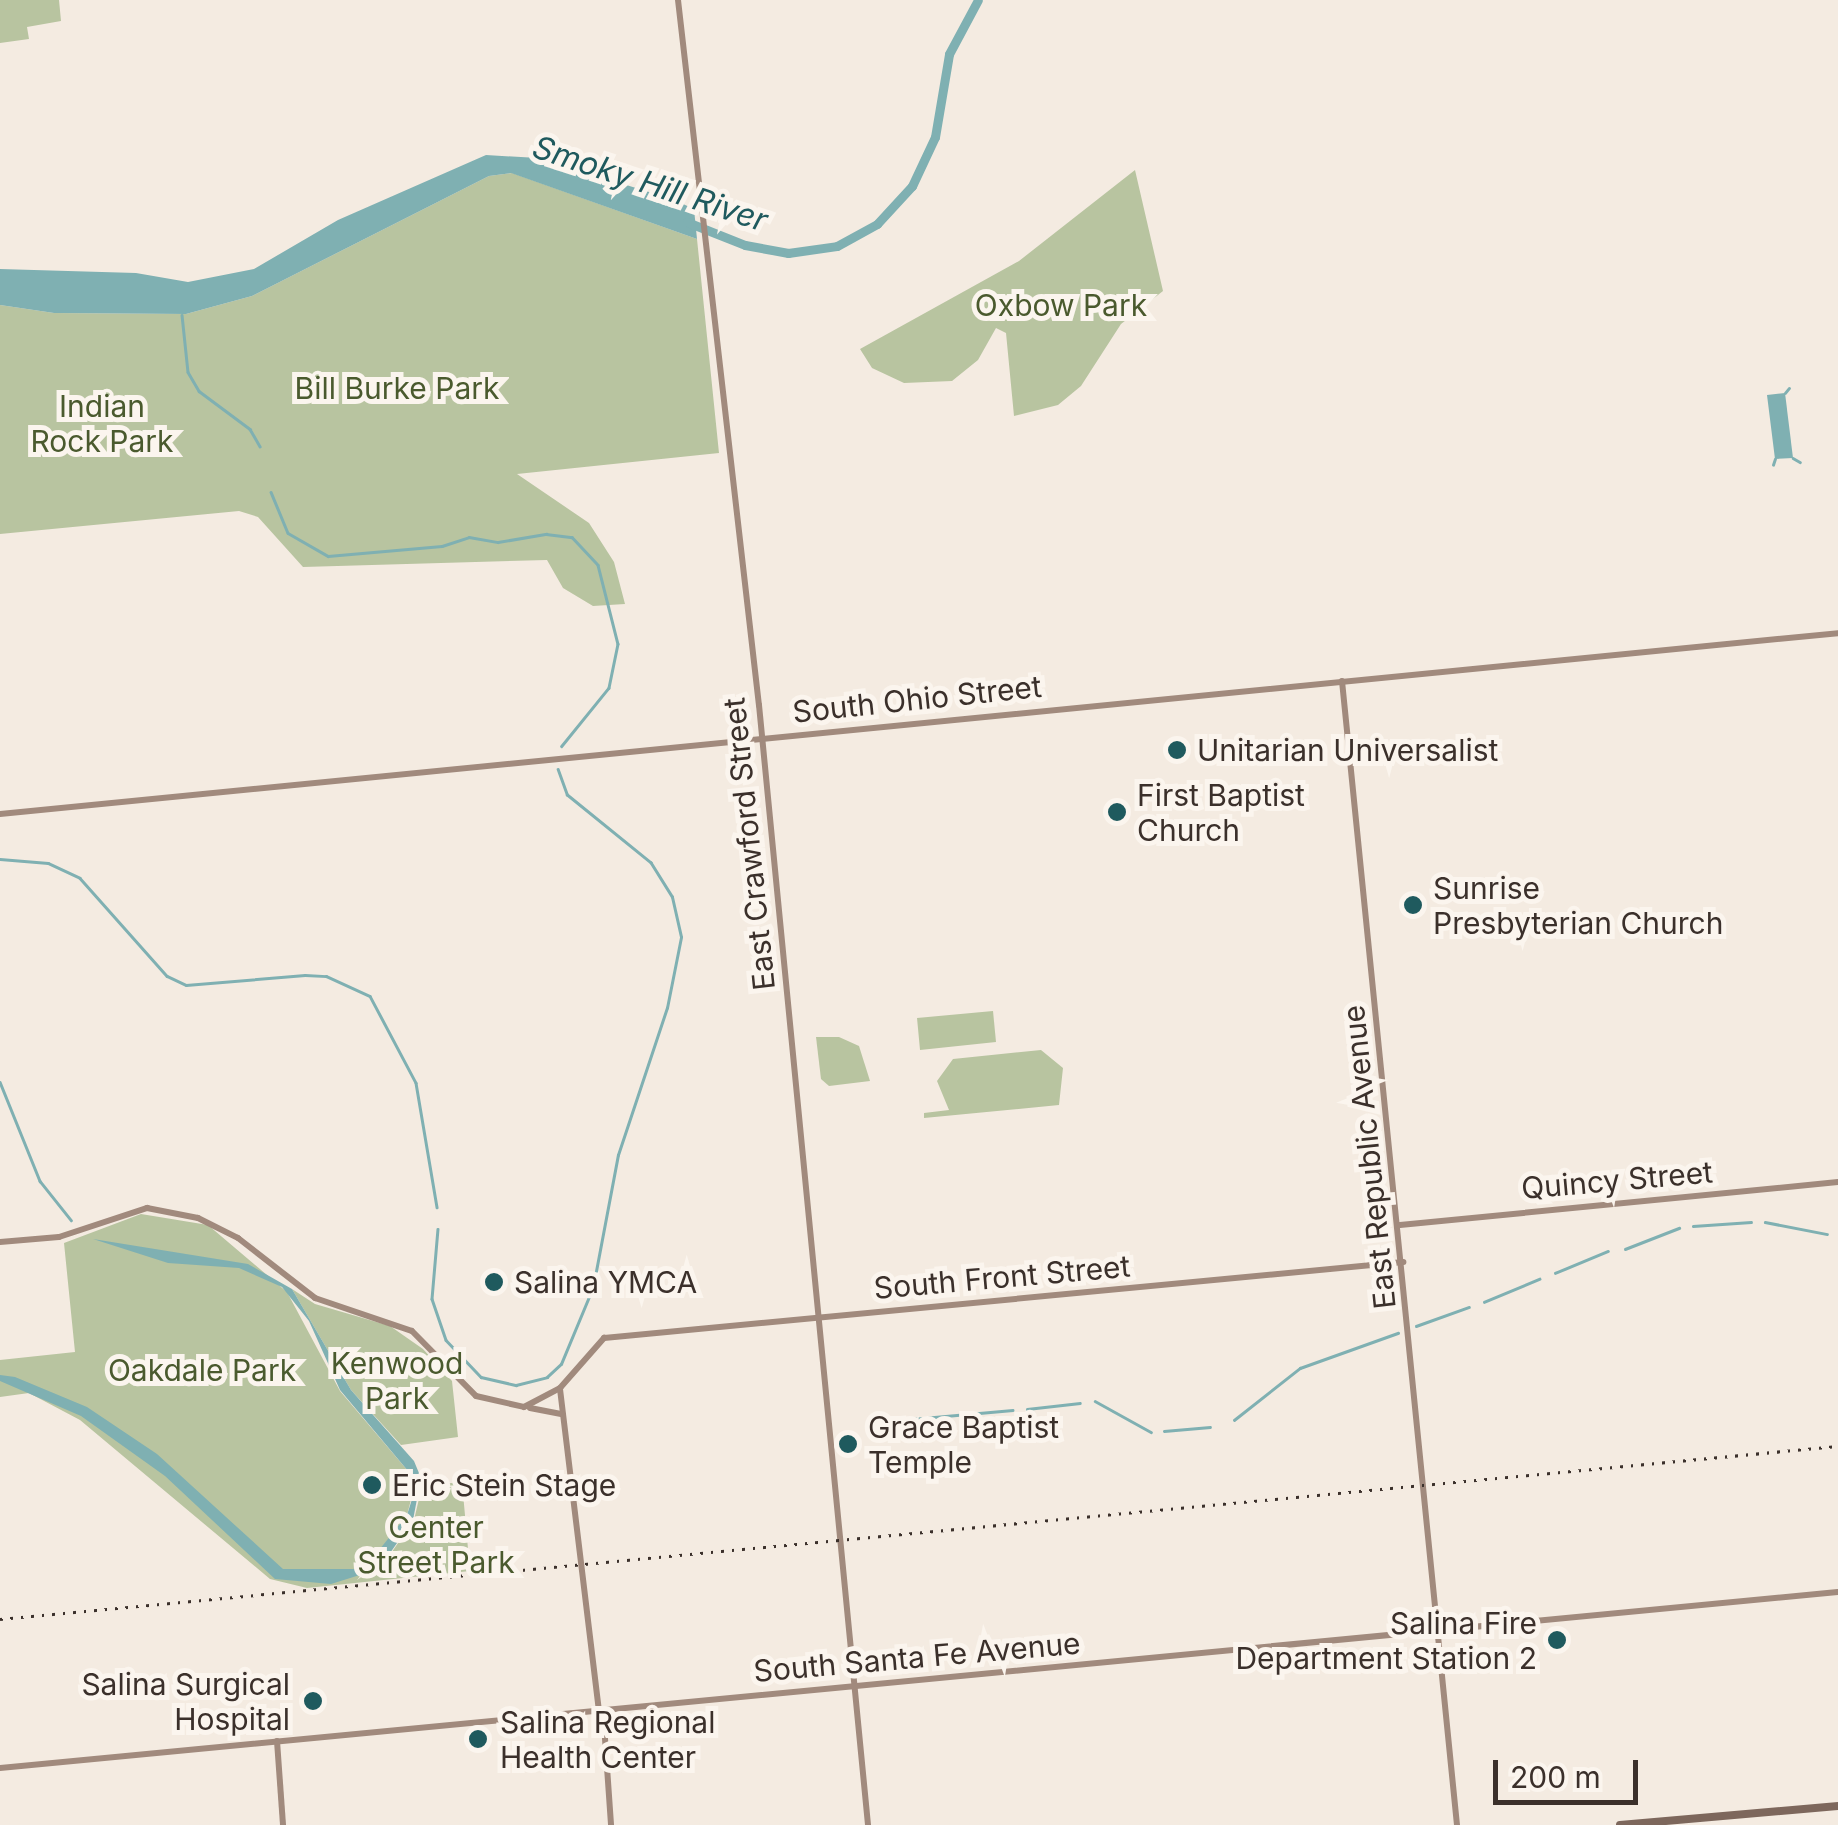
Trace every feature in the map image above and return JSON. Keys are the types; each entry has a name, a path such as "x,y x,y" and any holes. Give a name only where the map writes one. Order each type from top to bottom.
{"main road":[{"name":"East Crawford Street","path":"678,0 762,737 868,1825"},
{"name":"South Ohio Street","path":"0,814 1838,633"},
{"name":"East Republic Avenue","path":"1342,681 1400,1225 1457,1825"},
{"name":"Quincy Street","path":"1400,1225 1838,1182"},
{"path":"0,1242 59,1237 132,1212 156,1208 214,1224 315,1298 379,1315 422,1339 476,1396 563,1415"},
{"name":"South Front Street","path":"560,1388 604,1338 1403,1262"},
{"path":"524,1407 560,1388 601,1710 611,1825"},
{"name":"South Santa Fe Avenue","path":"0,1768 1838,1592"},
{"path":"277,1741 283,1825"},
{"path":"1620,1825 1838,1806"}],"green space":[{"path":"0,0 59,0 61,21 27,27 29,39 0,43"},
{"name":"Oxbow Park","path":"1135,170 1163,291 1121,324 1081,386 1058,405 1014,416 1006,333 996,328 978,360 952,381 904,383 872,368 860,349 1019,261"},
{"name":"Bill Burke Park","path":"512,173 697,239 719,453 517,474 589,523 614,562 625,604 593,606 563,588 547,560 303,567 258,517 239,511 0,534 0,305 54,313 186,314 252,296 489,176"},
{"path":"993,1011 996,1042 920,1050 917,1018"},
{"path":"816,1037 839,1037 859,1046 870,1081 829,1086 821,1079"},
{"path":"1041,1050 1063,1068 1059,1105 924,1118 924,1113 949,1110 937,1081 953,1059"},
{"name":"Oakdale Park","path":"141,1214 208,1225 287,1292 340,1391 408,1471 412,1496 407,1515 357,1580 387,1559 414,1520 422,1486 462,1482 470,1571 307,1588 270,1579 80,1420 29,1393 0,1397 0,1360 75,1352 64,1243"},
{"name":"Kenwood Park","path":"292,1289 315,1304 390,1326 423,1349 452,1381 458,1437 401,1445 351,1390"}],"water":[{"path":"486,155 538,158 672,199 694,209 697,239 511,173 489,176 252,296 186,314 54,313 0,305 0,269 136,273 188,282 254,269 338,220"},
{"path":"1785,393 1793,458 1775,459 1767,395"},
{"path":"93,1239 248,1264 292,1289 351,1390 414,1461 421,1478 413,1520 379,1569 331,1584 275,1579 165,1476 81,1416 0,1381 0,1375 15,1377 87,1407 157,1454 283,1569 364,1569 407,1515 413,1496 408,1471 340,1390 309,1321 282,1287 239,1268 168,1263"}],"waterway":[{"name":"Smoky Hill River","path":"687,222 745,245 788,253 837,246 877,224 912,186 935,137 949,54 978,0"},
{"path":"182,315 188,372 199,391 250,429 260,446"},
{"path":"1785,393 1789,388"},
{"path":"1793,458 1800,462"},
{"path":"1773,465 1775,459"},
{"path":"271,492 288,533 328,556 442,546 469,537 498,542 546,534 572,537 598,565 618,644 609,688 562,746"},
{"path":"438,1229 432,1299 446,1340 481,1377 516,1385 547,1377 561,1364 593,1287 618,1155 667,1008 681,937 672,897 651,863 567,795 558,770"},
{"path":"0,859 48,863 80,878 167,976 186,985 326,976 370,996 416,1083 437,1207"},
{"path":"0,1082 40,1181 71,1220"},
{"path":"1693,1226 1751,1222"},
{"path":"1765,1222 1827,1234"},
{"path":"1625,1249 1679,1228"},
{"path":"1555,1273 1608,1251"},
{"path":"1484,1302 1539,1279"},
{"path":"1416,1326 1469,1307"},
{"path":"1234,1420 1300,1368 1398,1333"},
{"path":"1095,1401 1151,1432"},
{"path":"1027,1409 1080,1403"},
{"path":"867,1423 1012,1410"},
{"path":"1164,1431 1210,1427"}],"railway":[{"path":"0,1619 1838,1446"}],"place":[{"name":"Unitarian Universalist","path":"1177,750"},
{"name":"First Baptist Church","path":"1117,812"},
{"name":"Sunrise Presbyterian Church","path":"1413,905"},
{"name":"Salina YMCA","path":"494,1282"},
{"name":"Grace Baptist Temple","path":"848,1444"},
{"name":"Eric Stein Stage","path":"372,1485"},
{"name":"Salina Fire Department Station 2","path":"1557,1640"},
{"name":"Salina Surgical Hospital","path":"313,1701"},
{"name":"Salina Regional Health Center","path":"478,1739"}],"park label":[{"name":"Indian Rock Park","path":"102,423"},
{"name":"Center Street Park","path":"436,1544"}]}
